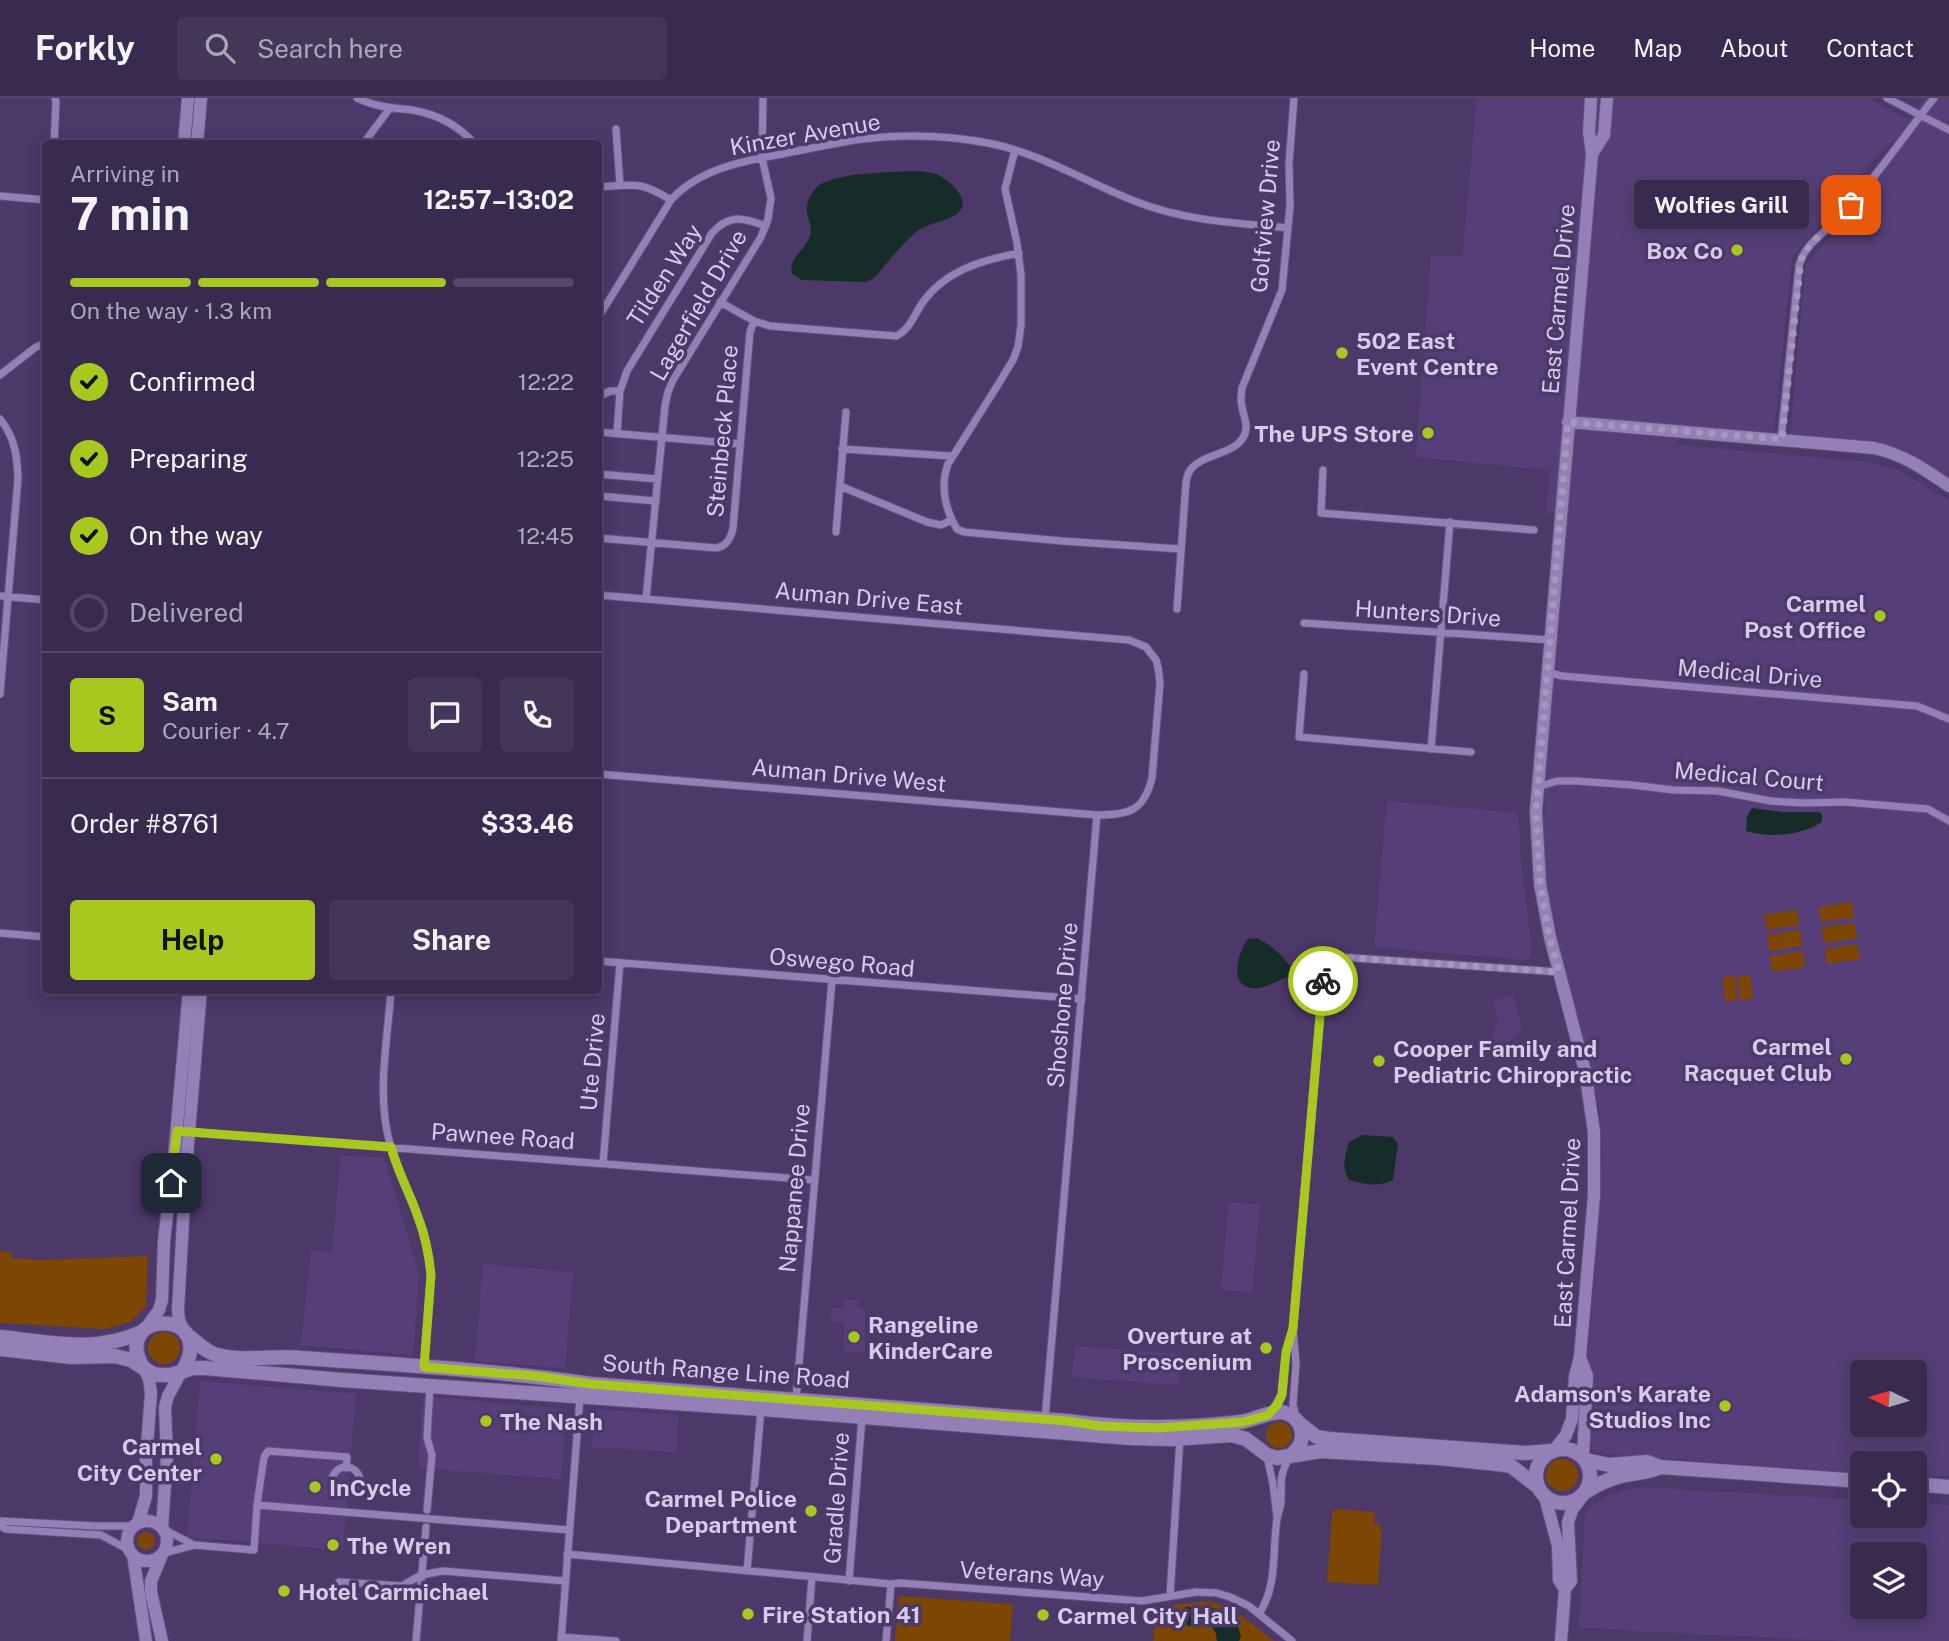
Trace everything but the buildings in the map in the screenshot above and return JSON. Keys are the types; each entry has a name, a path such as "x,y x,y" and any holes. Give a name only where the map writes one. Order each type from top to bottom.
{"main road":[{"path":"0,1337 96,1345 118,1342 154,1324 166,1322 174,1324 185,1333 190,1342 190,1351 181,1372 167,1376 131,1360 114,1356 72,1357 0,1349"},
{"path":"144,1330 137,1349 138,1358 144,1367"},
{"name":"South Range Line Road","path":"185,1333 210,1353 224,1356 285,1356 424,1367 536,1376 591,1384 1045,1419 1099,1426 1157,1428 1243,1422 1269,1414"},
{"name":"South Range Line Road","path":"181,1372 201,1367 430,1387 1117,1437 1237,1435 1264,1453"},
{"path":"1660,1467 1650,1472 1608,1479 1572,1502 1563,1504 1553,1502 1511,1466 1334,1451 1314,1451 1282,1459 1264,1453 1256,1440 1259,1423 1269,1414 1282,1412 1317,1437 1329,1440 1525,1453 1570,1449 1585,1458 1609,1465 1647,1462 1660,1467 1850,1479"},
{"path":"1291,1456 1297,1451 1303,1438 1298,1421"},
{"path":"1542,1492 1536,1478 1539,1462 1553,1450"},
{"path":"1584,1494 1591,1475 1585,1458"},
{"path":"1927,1485 1949,1487"}],"street":[{"path":"54,140 55,98"},
{"path":"184,140 188,98"},
{"path":"197,140 201,98"},
{"path":"358,98 372,105 422,112 447,121 470,140"},
{"name":"Lagerfield Drive","path":"646,599 667,392 761,237 770,212 771,198 762,158 763,98"},
{"name":"Golfview Drive","path":"1177,610 1186,482 1189,472 1202,461 1242,440 1247,427 1241,398 1242,388 1282,290 1290,206 1289,164 1294,98"},
{"name":"East Carmel Drive","path":"1553,1450 1568,1431 1573,1419 1594,1196 1594,1132 1582,1059 1549,934 1540,884 1536,828 1592,153 1589,132 1591,98"},
{"name":"East Carmel Drive","path":"1592,153 1604,135 1607,98"},
{"path":"1887,98 1949,130"},
{"path":"1782,439 1799,266 1803,255 1816,239 1843,215 1934,98"},
{"path":"366,140 390,108"},
{"path":"615,129 620,185"},
{"name":"Kinzer Avenue","path":"602,312 671,200 687,185 719,169 856,140 884,137 969,140 1015,150 1166,213 1207,221 1288,228"},
{"path":"1015,150 1005,189 1021,275 1018,347 999,383 951,456 945,472 944,495 952,520 957,529 964,532 1181,549"},
{"path":"602,187 643,185 671,200"},
{"path":"0,196 42,200"},
{"name":"Tilden Way","path":"617,433 620,391 627,371 715,229 736,218 748,219 766,226"},
{"path":"720,302 754,321 770,326 897,336 908,327 929,294 950,276 979,262 1019,253"},
{"name":"Steinbeck Place","path":"652,542 716,548 727,543 731,536 750,332 754,321"},
{"path":"0,375 42,345"},
{"path":"602,395 610,391 620,391"},
{"path":"836,532 846,411"},
{"path":"0,419 11,435 17,452 18,478 4,596 0,694"},
{"path":"1568,422 1861,446 1888,451 1912,461 1949,486"},
{"path":"602,432 740,444"},
{"path":"842,449 951,456"},
{"path":"1324,470 1321,513 1534,530"},
{"path":"602,474 657,479"},
{"path":"839,486 927,522 941,525 952,520"},
{"path":"602,496 656,501"},
{"path":"1431,749 1450,522"},
{"path":"602,538 652,542"},
{"name":"Auman Drive East","path":"602,595 1109,637 1135,642 1146,648 1158,667 1160,683 1152,778 1144,801 1138,807 1122,814 1097,815"},
{"path":"4,596 42,600"},
{"name":"Hunters Drive","path":"1304,623 1550,640"},
{"name":"Medical Drive","path":"1547,672 1575,677 1917,706 1949,719"},
{"path":"1304,674 1299,737 1471,752"},
{"name":"Auman Drive West","path":"602,774 1097,815"},
{"name":"Medical Court","path":"1541,784 1576,781 1673,790 1718,791 1780,802 1845,802 1928,809 1949,821"},
{"name":"Shoshone Drive","path":"1045,1419 1097,815"},
{"path":"0,933 42,937"},
{"path":"1298,1421 1293,1404 1296,1364 1293,1328 1325,956 1559,972"},
{"name":"Oswego Road","path":"602,961 1082,999"},
{"name":"Ute Drive","path":"603,1163 620,963"},
{"name":"Nappanee Drive","path":"796,1399 832,980"},
{"path":"185,1333 178,1310 189,994"},
{"path":"144,1330 159,1310 162,1300 164,1241 183,1131 200,994"},
{"path":"391,994 383,1091 385,1120 395,1163 419,1218 427,1244 431,1275 424,1367"},
{"name":"Pawnee Road","path":"183,1131 814,1180"},
{"path":"1269,1414 1282,1395 1286,1352 1293,1328"},
{"name":"East Carmel Drive","path":"1580,1357 1587,1376 1585,1458"},
{"path":"144,1367 151,1392 146,1496 136,1524 127,1536 146,1641"},
{"path":"162,1641 151,1581 168,1544 163,1529 167,1457 165,1407 181,1372"},
{"path":"427,1510 432,1455 427,1438 430,1387"},
{"path":"580,1397 561,1639 616,1641"},
{"path":"747,1571 761,1409"},
{"name":"Gradle Drive","path":"849,1581 862,1417"},
{"path":"1170,1596 1180,1438"},
{"path":"0,1523 5,1529 101,1535 144,1561 156,1560 162,1555 194,1545 254,1550 257,1505 264,1457 268,1451 347,1457 346,1468"},
{"path":"1264,1453 1273,1485 1277,1519"},
{"path":"1259,1614 1267,1600 1272,1573 1277,1519 1281,1506 1281,1476 1291,1456"},
{"path":"346,1468 356,1472 359,1482 355,1492 345,1495 336,1491 332,1481 337,1471 346,1468"},
{"path":"1542,1492 1558,1546 1559,1580 1565,1589"},
{"path":"1561,1641 1565,1589 1571,1581 1569,1522 1573,1510 1584,1494"},
{"path":"344,1512 345,1495"},
{"path":"257,1505 569,1530"},
{"path":"0,1523 96,1526 149,1521 194,1545"},
{"path":"416,1641 426,1527"},
{"path":"568,1554 812,1577 807,1641"},
{"path":"339,1582 402,1586 421,1576 443,1571 565,1581"},
{"name":"Veterans Way","path":"812,1577 1142,1601 1196,1592 1217,1593 1244,1603 1292,1641"},
{"path":"886,1641 891,1584"}],"shaded area":[{"path":"1477,98 1868,98 1910,120 1925,98 1949,98 1949,478 1904,450 1790,433 1806,264 1844,221 1899,136 1870,163 1833,211 1792,257 1774,432 1679,425 1677,445 1869,462 1899,471 1949,500 1949,1476 1927,1476 1927,1451 1850,1451 1850,1472 1607,1454 1594,1452 1591,1446 1592,1372 1588,1351 1602,1150 1599,1107 1546,882 1544,830 1547,756 1568,515 1546,513 1550,470 1416,457 1431,255 1462,257"},
{"path":"920,171 936,174 951,184 962,201 960,211 916,232 875,277 866,282 802,280 792,274 792,263 810,236 807,205 818,186 852,175"},
{"path":"1387,801 1518,813 1532,950 1530,957 1526,960 1374,947"},
{"path":"1752,808 1783,812 1819,812 1822,814 1822,822 1795,833 1775,835 1746,831 1747,816"},
{"path":"1852,902 1854,917 1821,922 1819,907"},
{"path":"1797,910 1799,925 1767,930 1764,914"},
{"path":"1854,923 1857,938 1824,943 1822,927"},
{"path":"1800,930 1802,946 1769,951 1767,935"},
{"path":"1257,938 1275,950 1290,966 1287,977 1268,986 1246,987 1238,976 1238,961 1248,939"},
{"path":"1857,944 1860,959 1827,964 1825,949"},
{"path":"1803,951 1805,967 1772,972 1770,956"},
{"path":"1750,975 1753,999 1740,1000 1738,976"},
{"path":"1735,976 1737,1000 1725,1002 1723,977"},
{"path":"1513,995 1522,1029 1502,1049 1491,1049 1495,1025 1499,1024 1493,1001"},
{"path":"1363,1135 1393,1137 1398,1144 1393,1180 1377,1185 1349,1180 1344,1166 1349,1142"},
{"path":"341,1155 384,1158 419,1273 413,1355 301,1345 311,1250 332,1252"},
{"path":"1229,1202 1260,1204 1252,1292 1221,1290"},
{"path":"0,1251 12,1252 11,1258 41,1260 148,1256 146,1306 131,1322 103,1329 0,1323"},
{"path":"483,1264 573,1272 565,1368 475,1361"},
{"name":"Rangeline KinderCare","path":"845,1299 858,1300 858,1308 865,1309 865,1352 844,1352 844,1322 831,1322 831,1308 845,1308"},
{"path":"164,1332 175,1337 180,1348 175,1359 164,1364 153,1359 148,1348 153,1337"},
{"path":"1075,1346 1181,1354 1179,1385 1072,1377"},
{"path":"200,1381 356,1394 343,1550 187,1537"},
{"path":"423,1396 567,1409 561,1479 418,1468"},
{"path":"595,1409 679,1415 676,1452 592,1447"},
{"path":"1279,1422 1288,1426 1292,1435 1288,1444 1279,1448 1270,1444 1266,1435 1270,1426"},
{"path":"1562,1459 1573,1464 1578,1475 1573,1486 1562,1491 1551,1486 1546,1475 1551,1464"},
{"path":"1643,1487 1850,1499 1850,1528 1927,1528 1927,1504 1949,1505 1949,1641 1841,1641 1579,1627 1585,1512 1608,1494"},
{"path":"1336,1509 1375,1512 1374,1523 1380,1524 1382,1531 1378,1585 1327,1582 1332,1513"},
{"path":"146,1532 152,1535 155,1541 152,1547 146,1550 140,1547 137,1541 140,1535"},
{"path":"899,1596 1013,1604 1010,1641 895,1641"},
{"path":"1209,1601 1236,1612 1274,1641 1153,1641 1156,1607"},
{"path":"1185,1607 1223,1609 1235,1616 1241,1637 1239,1641 1217,1641 1214,1630 1209,1625 1189,1626 1186,1624"}],"way so far":[{"path":"1323,981 1325,956 1559,972 1540,884 1536,811 1568,422 1782,439 1799,266 1810,245 1851,205"}],"place":[{"name":"Wolfies Grill","path":"1851,205"},
{"name":"Box Co","path":"1737,250"},
{"name":"502 East Event Centre","path":"1342,353"},
{"name":"The UPS Store","path":"1428,433"},
{"name":"Carmel Post Office","path":"1880,616"},
{"name":"Carmel Racquet Club","path":"1846,1059"},
{"name":"Cooper Family and Pediatric Chiropractic","path":"1379,1061"},
{"name":"Rangeline KinderCare","path":"854,1337"},
{"name":"Overture at Proscenium","path":"1266,1348"},
{"name":"Adamson's Karate Studios Inc","path":"1725,1406"},
{"name":"The Nash","path":"486,1421"},
{"name":"Carmel City Center","path":"216,1459"},
{"name":"InCycle","path":"315,1487"},
{"name":"Carmel Police Department","path":"811,1511"},
{"name":"The Wren","path":"333,1545"},
{"name":"Hotel Carmichael","path":"284,1591"},
{"name":"Fire Station 41","path":"748,1614"},
{"name":"Carmel City Hall","path":"1043,1615"}],"route":[{"path":"171,1183 177,1131 391,1147 395,1163 419,1218 430,1264 424,1367 536,1376 591,1384 1067,1421 1099,1426 1157,1428 1243,1422 1270,1413 1283,1390 1286,1352 1293,1328 1323,981"}]}
